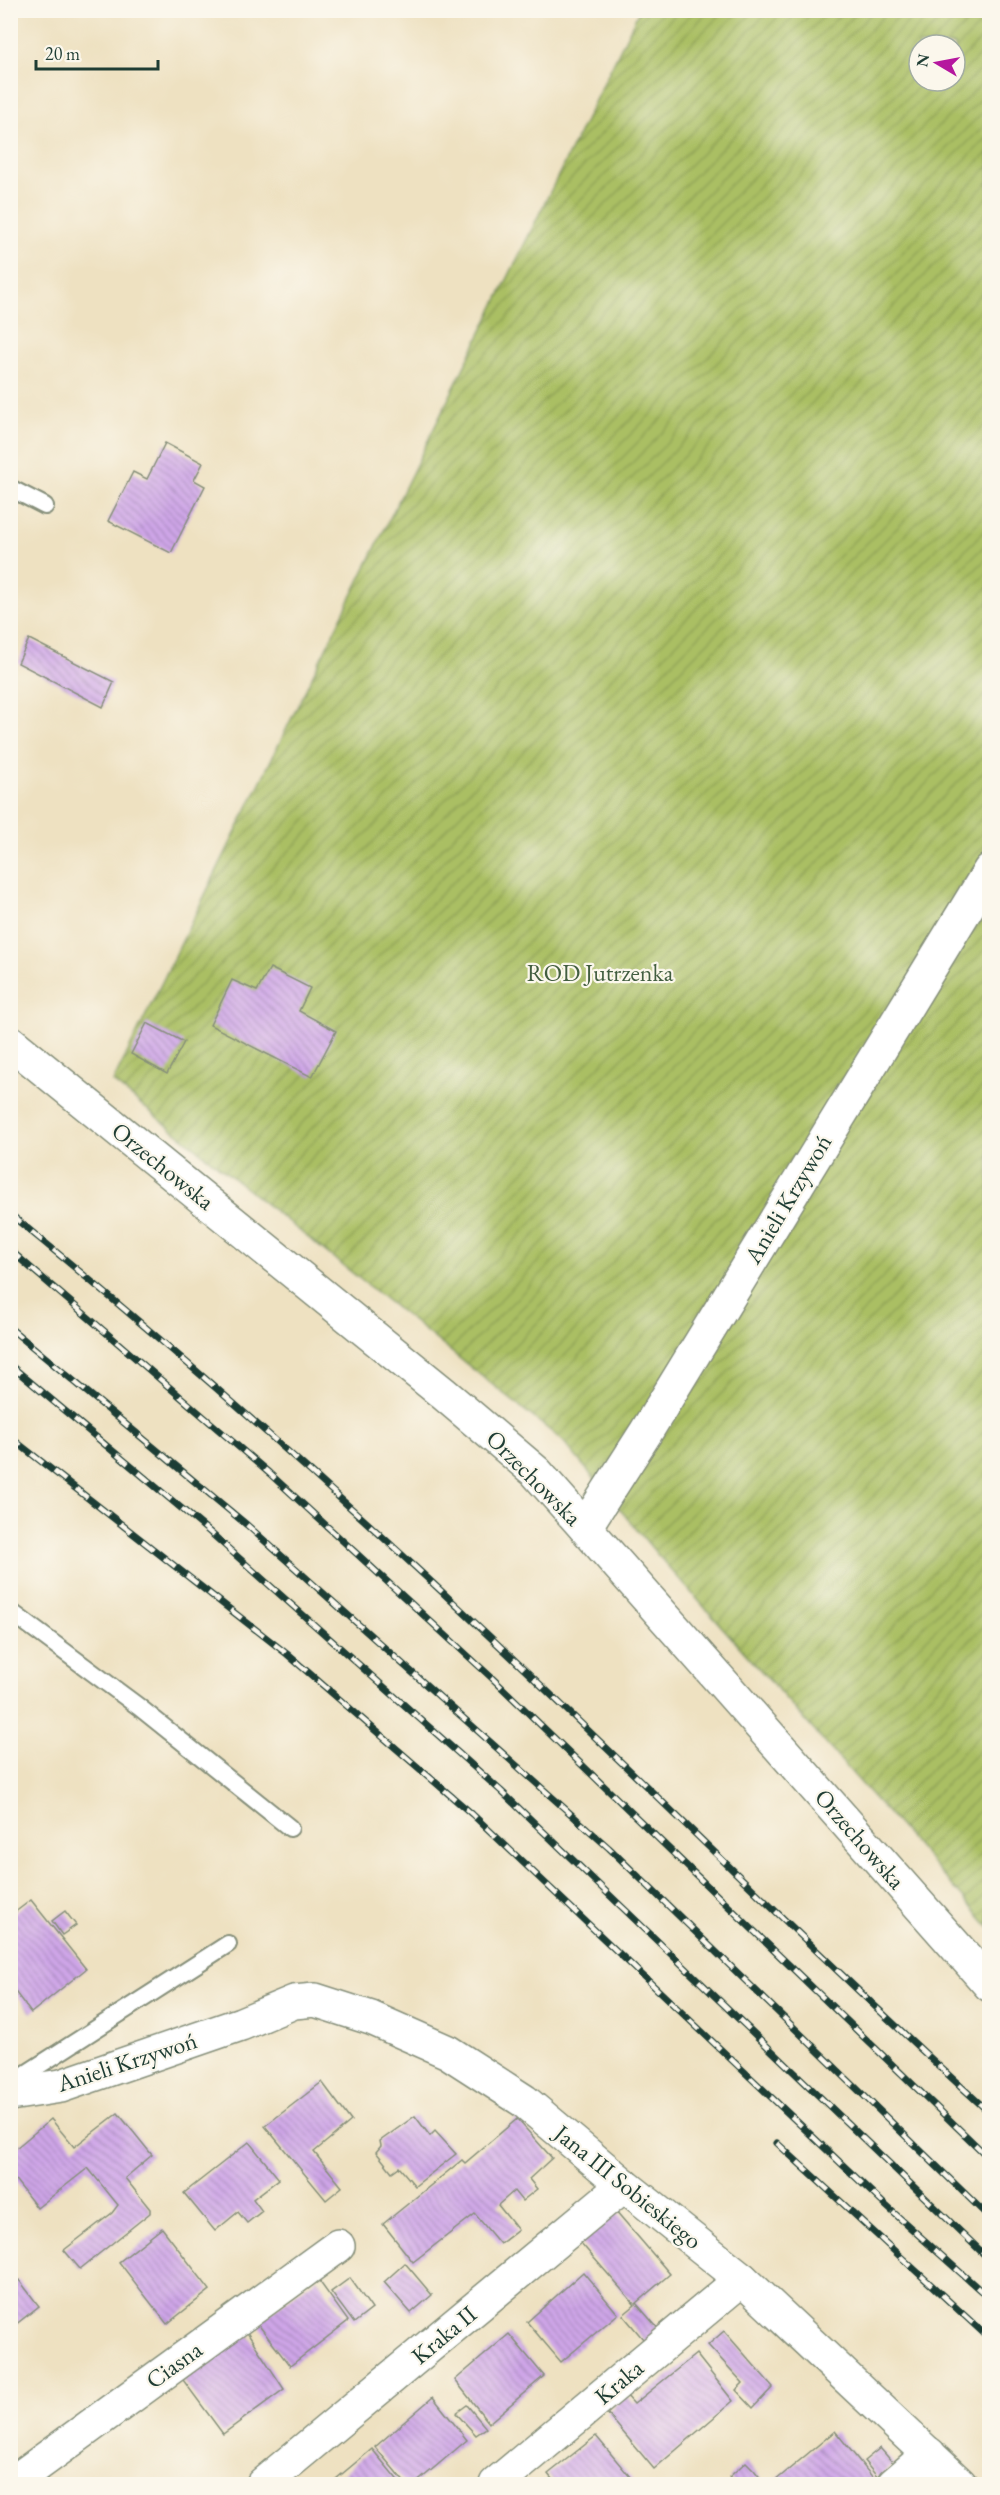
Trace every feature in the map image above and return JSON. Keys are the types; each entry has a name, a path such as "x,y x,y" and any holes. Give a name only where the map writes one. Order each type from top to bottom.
{"street":[{"name":"Anieli Krzywoń","path":"585,1527 646,1432 990,870"},
{"name":"Orzechowska","path":"10,1042 444,1394 536,1472 990,1985"},
{"name":"Jana III Sobieskiego","path":"242,2024 294,2002 315,2001 372,2018 448,2052 524,2101 624,2185 742,2279 960,2484"},
{"name":"Anieli Krzywoń","path":"10,2094 61,2086 242,2024"},
{"name":"Kraka II","path":"263,2484 624,2185"},
{"name":"Ciasna","path":"11,2484 338,2246"},
{"name":"Kraka","path":"496,2484 742,2279"},
{"path":"894,2484 929,2454"}],"lane":[{"path":"10,488 45,506"},
{"path":"10,1611 139,1707 290,1828"},
{"path":"10,2084 228,1944"}],"green space":[{"name":"ROD Jutrzenka","path":"639,11 989,11 989,1927 657,1554 563,1441 113,1082"}],"building":[{"path":"165,443 203,463 194,480 205,486 171,553 108,521 133,472 147,479"},
{"path":"29,639 114,682 103,707 18,663"},
{"path":"270,968 310,988 299,1011 336,1031 312,1077 210,1025 232,980 257,991"},
{"path":"147,1023 184,1042 167,1074 131,1054"},
{"path":"31,1900 86,1969 31,2013 10,1985 10,1916"},
{"path":"65,1911 76,1925 62,1935 52,1921"},
{"path":"322,2082 351,2121 314,2152 342,2187 326,2200 265,2126"},
{"path":"118,2113 152,2155 125,2178 150,2209 150,2213 80,2269 64,2250 112,2213 118,2205 88,2168 37,2208 10,2173 10,2153 51,2119 74,2147"},
{"path":"415,2116 430,2136 435,2131 456,2154 415,2186 399,2167 392,2172 376,2152 381,2146 380,2141"},
{"path":"517,2119 552,2158 529,2179 537,2189 522,2201 514,2191 498,2205 518,2230 500,2244 475,2214 413,2262 383,2224 462,2160 465,2163"},
{"path":"249,2142 279,2179 253,2199 262,2211 247,2223 238,2212 215,2231 184,2193"},
{"path":"615,2210 670,2274 636,2303 662,2333 648,2345 623,2315 635,2305 580,2242"},
{"path":"162,2228 210,2290 167,2324 119,2262"},
{"path":"405,2263 432,2295 411,2313 384,2282"},
{"path":"583,2272 618,2314 561,2362 527,2322"},
{"path":"317,2278 348,2321 290,2366 257,2323"},
{"path":"350,2278 372,2309 354,2323 331,2292"},
{"path":"19,2280 39,2306 10,2329 10,2287"},
{"path":"246,2331 284,2389 223,2434 183,2380"},
{"path":"724,2331 773,2387 753,2408 736,2390 743,2383 708,2345"},
{"path":"509,2334 544,2376 489,2423 455,2380"},
{"path":"10,2340 17,2350 10,2355"},
{"path":"696,2354 733,2401 654,2469 607,2413 626,2395 634,2404"},
{"path":"433,2397 467,2440 415,2484 406,2484 375,2447"},
{"path":"467,2405 486,2428 476,2435 456,2413"},
{"path":"835,2431 874,2479 867,2484 778,2484 775,2481"},
{"path":"596,2436 636,2484 556,2484 548,2474"},
{"path":"880,2448 894,2464 878,2478 864,2461"},
{"path":"372,2449 401,2484 330,2484"},
{"path":"746,2462 765,2484 731,2484 734,2483 729,2477"}],"railway":[{"path":"10,1214 200,1374 385,1539 990,2113"},
{"path":"10,1250 269,1473 492,1678 990,2159"},
{"path":"10,1328 247,1525 609,1848 990,2218"},
{"path":"10,1365 212,1534 501,1791 990,2260"},
{"path":"10,1437 287,1654 472,1814 884,2204 990,2299"},
{"path":"777,2143 990,2339"}]}
